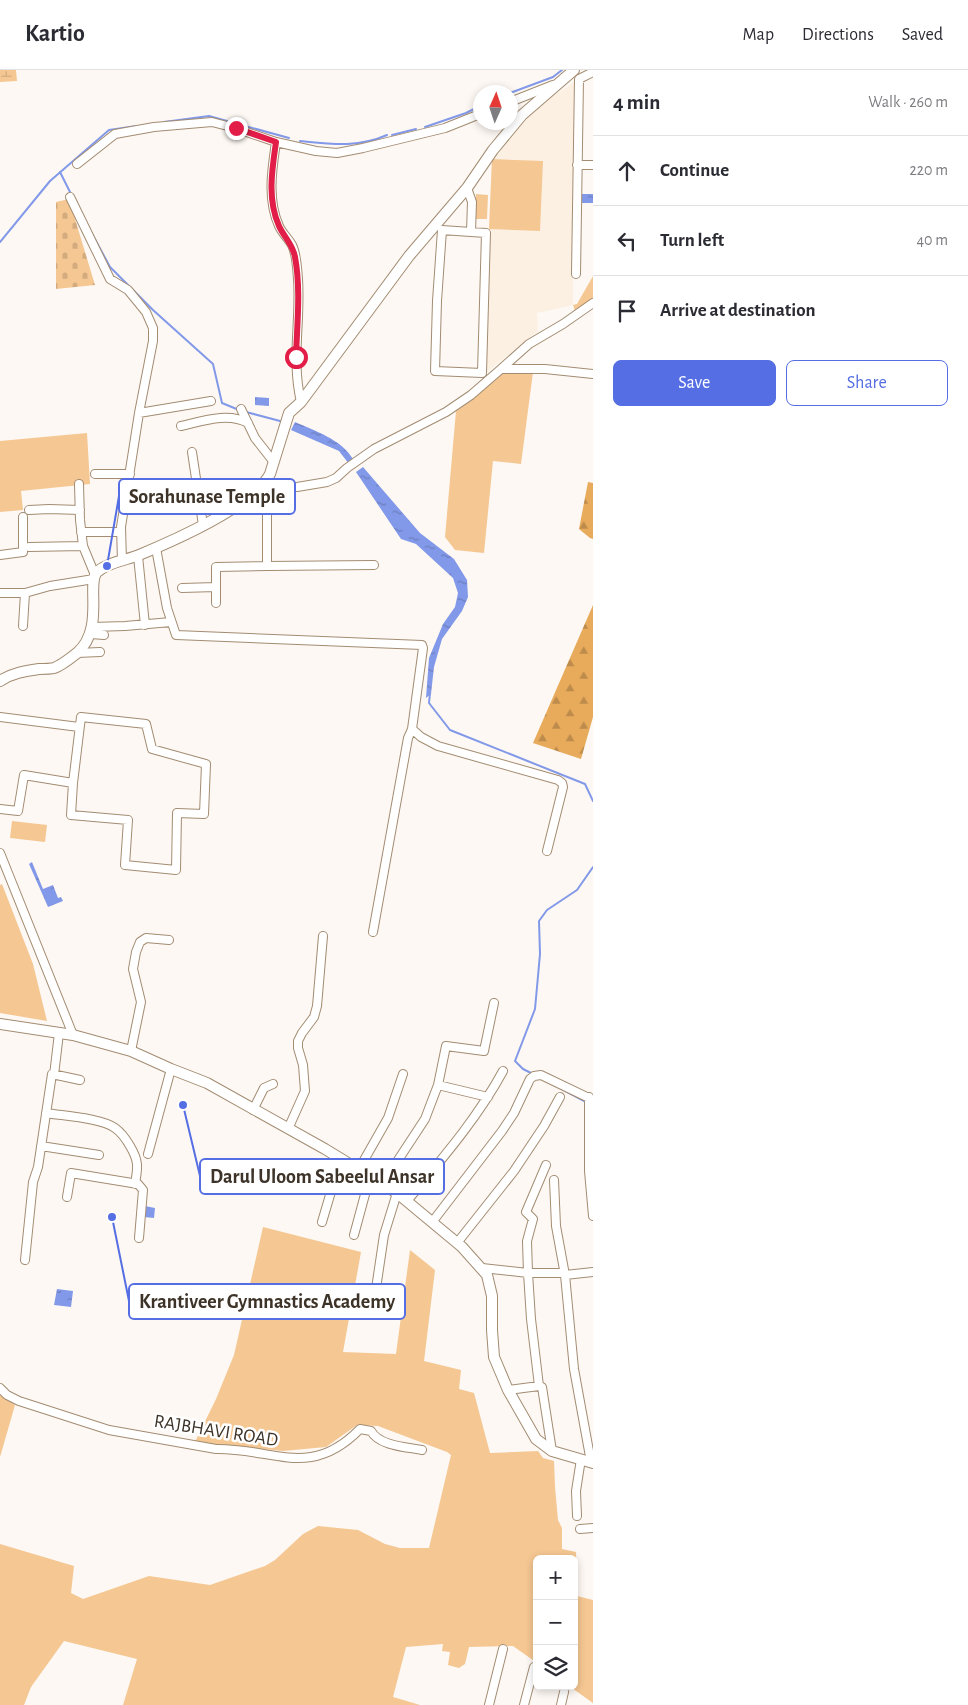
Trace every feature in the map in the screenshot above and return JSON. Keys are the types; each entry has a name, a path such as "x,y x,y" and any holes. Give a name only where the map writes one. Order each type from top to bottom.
{"street":[{"path":"0,681 22,671 54,668 77,653 90,638 97,572 107,566 138,556 187,534 232,508 259,489 265,482 274,461 289,413 301,402 409,256 467,188 493,150 522,115 574,70"},
{"path":"576,274 579,79 593,72"},
{"path":"518,99 557,84"},
{"path":"77,164 115,134 154,127 212,122 276,142 316,151 337,153 445,128 473,117"},
{"path":"276,142 271,186 273,202 280,226 295,254 298,280 296,373 301,402"},
{"path":"578,165 593,165"},
{"path":"467,188 472,202 471,232"},
{"path":"70,197 110,279 128,290 146,312 154,331 154,341 139,414 121,532 122,561"},
{"path":"442,230 471,232 486,233 482,373 435,371 442,230"},
{"path":"259,489 297,487 327,482 336,478 374,449 446,412 471,395 529,344 593,303"},
{"path":"501,369 544,369 593,374"},
{"path":"139,414 210,401"},
{"path":"243,412 255,438 274,461"},
{"path":"181,426 222,418 235,418 248,423"},
{"path":"192,452 203,525"},
{"path":"95,474 130,474"},
{"path":"79,484 83,546 95,577"},
{"path":"259,489 267,506 267,566"},
{"path":"29,510 49,508 80,510"},
{"path":"0,555 23,552 24,517"},
{"path":"82,532 121,532"},
{"path":"29,546 83,546"},
{"path":"156,548 171,622 176,635 422,645 412,729 408,738 373,932"},
{"path":"138,556 145,625"},
{"path":"216,603 216,567 374,565"},
{"path":"0,593 25,594 50,586 95,577"},
{"path":"182,588 216,587"},
{"path":"23,626 25,594"},
{"path":"91,630 171,622"},
{"path":"91,630 104,635"},
{"path":"77,653 100,652"},
{"path":"0,717 79,727"},
{"path":"81,717 146,724 152,750 206,764 204,814 177,813 176,870 125,865 128,820 71,815 79,727 81,717"},
{"path":"412,729 421,738 438,746 558,780 562,783 563,787 546,851"},
{"path":"0,810 18,811 24,775 73,783"},
{"path":"0,853 73,1035"},
{"path":"288,1129 305,1091 298,1041 302,1032 314,1017 317,1006 323,936"},
{"path":"131,1051 141,1002 133,969 136,952 140,942 146,938 169,940"},
{"path":"383,1183 425,1119 438,1085 446,1046 484,1051 494,1003"},
{"path":"0,1024 73,1035 131,1051 207,1084 359,1168 397,1192 457,1242 482,1268 489,1280 492,1296 494,1357 508,1390 536,1439 552,1451 588,1461"},
{"path":"25,1260 33,1182 38,1167 52,1074 54,1075 58,1033"},
{"path":"148,1154 171,1070"},
{"path":"407,1201 449,1151 488,1097 502,1071"},
{"path":"359,1168 388,1118 403,1074"},
{"path":"54,1075 80,1080"},
{"path":"433,1221 502,1131 514,1113 530,1079 541,1075 591,1098 589,1171 593,1216"},
{"path":"253,1110 264,1088 273,1084"},
{"path":"438,1085 488,1097"},
{"path":"457,1242 514,1172 544,1126 560,1097"},
{"path":"46,1113 106,1123 115,1128 124,1136 136,1156 138,1168 135,1184"},
{"path":"41,1146 99,1156"},
{"path":"322,1222 341,1158"},
{"path":"546,1165 526,1208 526,1212 533,1219 527,1241 530,1319 539,1386 542,1387 552,1451"},
{"path":"67,1197 71,1173 138,1184 143,1190 139,1238"},
{"path":"354,1235 370,1176"},
{"path":"554,1180 556,1226 588,1461 576,1491 577,1516"},
{"path":"374,1302 384,1235 397,1192"},
{"path":"482,1268 528,1273 564,1274 593,1272"},
{"path":"508,1390 539,1386"},
{"name":"RAJBHAVI ROAD","path":"0,1388 7,1395 19,1401 94,1426 216,1450 228,1449 292,1459 324,1454 337,1449 360,1429 371,1431 374,1437 387,1442 422,1450"},
{"path":"580,1530 593,1528"},
{"path":"489,1705 503,1649"},
{"path":"524,1705 533,1672"},
{"path":"561,1705 564,1692"}],"shaded area":[{"path":"576,81 573,305 537,313 538,331 482,376 492,159 538,106"}],"green space":[{"path":"0,70 16,70 17,81 0,82"},
{"path":"492,159 543,161 540,231 489,229"},
{"path":"476,194 488,195 487,219 475,219"},
{"path":"69,199 95,285 56,289 56,202"},
{"path":"593,276 593,298 575,311 573,305 577,304"},
{"path":"501,372 533,372 521,464 493,461 484,553 455,550 445,537 456,411 471,401"},
{"path":"87,433 90,484 21,491 23,510 0,512 0,441"},
{"path":"588,482 593,483 593,539 579,529"},
{"path":"593,605 593,717 581,759 533,743"},
{"path":"12,821 47,825 45,842 10,838"},
{"path":"2,884 33,964 47,1021 0,1013 0,885"},
{"path":"263,1227 361,1252 343,1352 396,1354 410,1250 435,1270 424,1361 461,1370 459,1389 474,1393 490,1453 538,1451 543,1458 554,1461 558,1520 562,1528 562,1549 576,1552 576,1555 533,1555 533,1660 513,1646 469,1647 465,1664 459,1668 448,1665 450,1652 442,1651 443,1644 406,1647 393,1697 420,1705 123,1705 137,1659 64,1641 31,1687 24,1705 0,1705 0,1544 74,1566 71,1593 83,1599 149,1576 210,1585 265,1566 275,1560 303,1534 318,1526 358,1530 385,1544 400,1548 429,1548 451,1455 447,1452 378,1426 357,1425 326,1447 283,1451 195,1442 216,1399 234,1355"},
{"path":"0,1394 15,1405 0,1457"},
{"path":"578,1596 593,1600 593,1703 575,1690 578,1690"}],"water":[{"path":"581,194 593,194 593,203 581,203"},
{"path":"255,397 269,398 269,406 255,405"},
{"path":"295,422 335,441 353,459 349,464 339,451 291,430"},
{"path":"363,467 420,533 454,559 467,580 468,597 462,611 442,639 434,667 431,694 426,698 429,658 443,624 455,607 458,593 453,578 416,544 401,539 356,472"},
{"path":"32,862 43,889 53,885 58,898 61,897 63,901 48,907 29,864"},
{"path":"145,1206 155,1208 154,1218 144,1217"},
{"path":"57,1289 73,1291 71,1307 54,1305"}],"waterway":[{"path":"518,90 553,77 562,70"},
{"path":"425,127 473,110"},
{"path":"164,122 209,116 289,138"},
{"path":"0,242 50,181 109,130 137,126"},
{"path":"392,135 416,129"},
{"path":"300,141 344,144 366,142 387,135"},
{"path":"60,172 71,194"},
{"path":"90,230 110,267 153,310 213,364 222,403 239,410"},
{"path":"246,412 280,421"},
{"path":"430,693 429,703 450,730 585,784 593,801"},
{"path":"533,1074 523,1069 515,1061 535,1009 540,954 539,921 547,910 577,890 593,867"},
{"path":"560,1088 586,1102"}],"place":[{"name":"Sorahunase Temple","path":"107,566"},
{"name":"Darul Uloom Sabeelul Ansar","path":"183,1105"},
{"name":"Krantiveer Gymnastics Academy","path":"112,1217"}],"route":[{"path":"236,128 276,142 271,186 273,202 280,226 295,254 298,280 296,357"}]}
